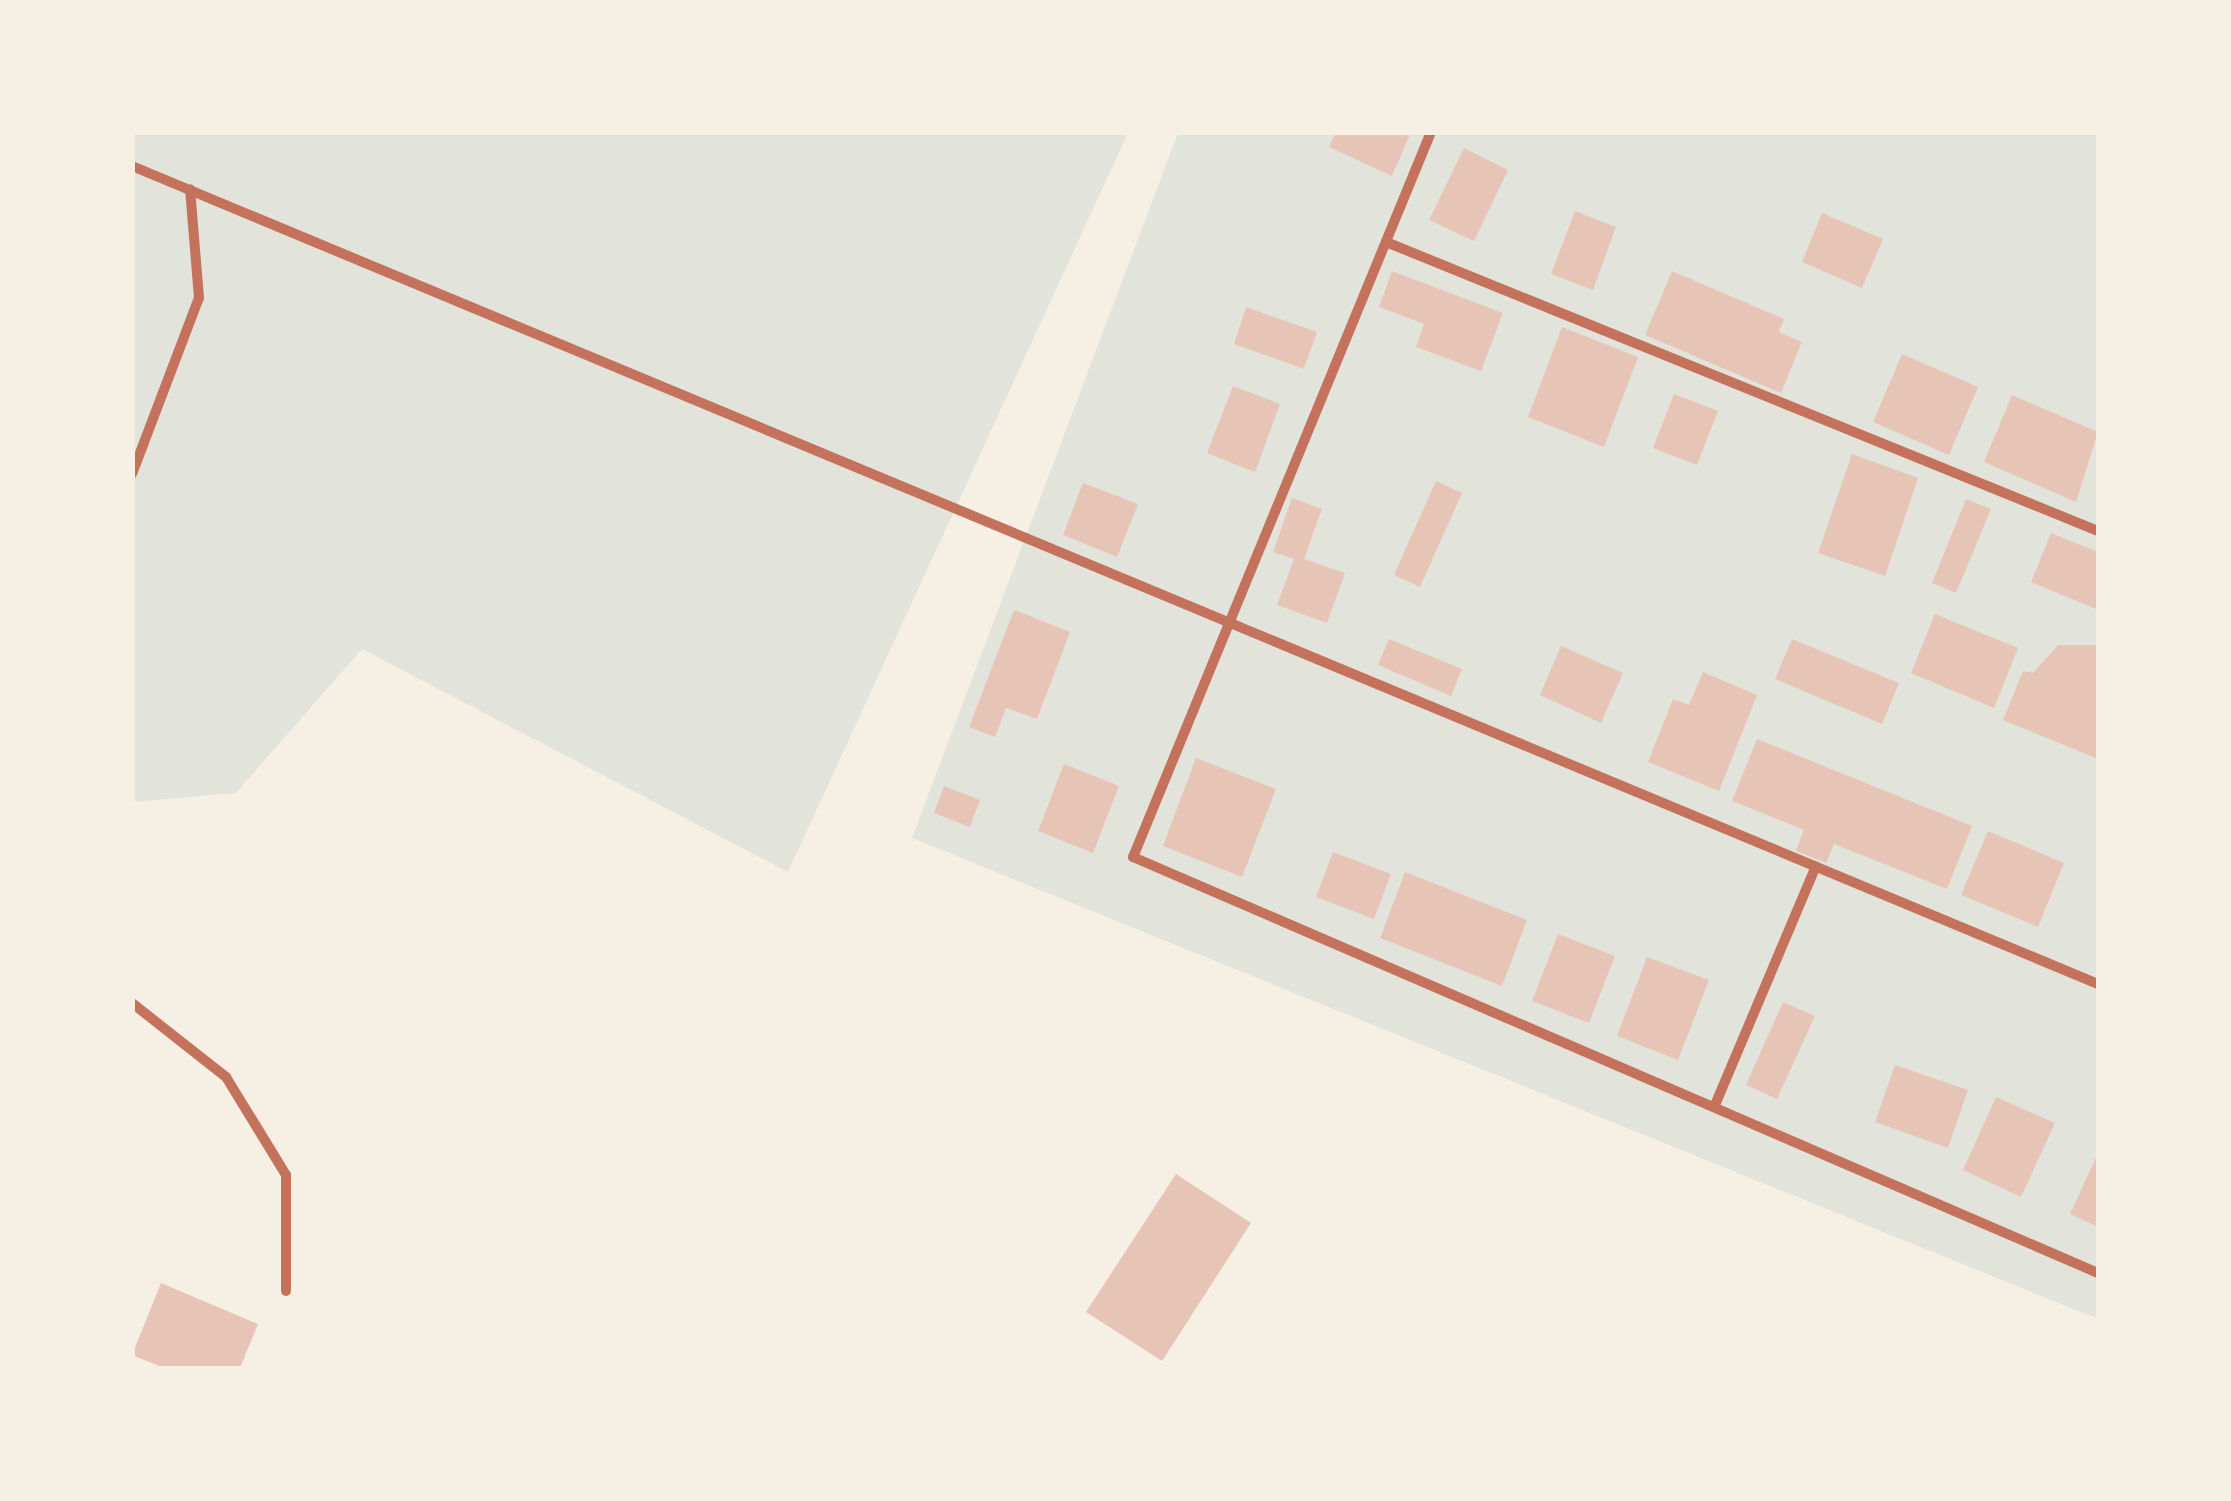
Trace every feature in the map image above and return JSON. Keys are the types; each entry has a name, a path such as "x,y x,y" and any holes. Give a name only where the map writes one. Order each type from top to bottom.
{"street":[{"path":"1431,132 1132,857 2098,1273"},
{"path":"132,166 1226,625 2098,984"},
{"path":"132,474 199,298 190,190"},
{"path":"1386,242 2098,531"},
{"path":"1715,1105 1816,866"},
{"path":"132,1003 226,1077 286,1175 286,1291"}],"shaded area":[{"path":"133,133 1128,133 788,872 362,649 236,793 133,802"},
{"path":"1178,133 2098,133 2098,1319 912,838"}],"building":[{"path":"1336,132 1411,132 1392,176 1329,147"},
{"path":"1464,148 1508,170 1474,241 1429,220"},
{"path":"1575,211 1616,227 1593,290 1551,274"},
{"path":"1822,213 1883,239 1862,288 1802,262"},
{"path":"1392,271 1503,313 1481,371 1416,347 1424,324 1379,307"},
{"path":"1672,271 1784,319 1779,332 1802,342 1781,393 1645,335"},
{"path":"1246,307 1317,332 1304,369 1234,344"},
{"path":"1562,327 1638,357 1604,447 1528,417"},
{"path":"1902,354 1978,387 1949,455 1873,422"},
{"path":"1233,386 1280,404 1255,472 1207,453"},
{"path":"1674,394 1718,411 1697,465 1653,448"},
{"path":"2012,395 2098,432 2076,502 1984,462"},
{"path":"1852,454 1918,478 1885,576 1818,553"},
{"path":"1436,481 1462,493 1420,587 1394,575"},
{"path":"1083,483 1138,504 1117,557 1063,535"},
{"path":"1292,498 1322,509 1304,559 1345,573 1327,623 1277,605 1294,559 1273,552"},
{"path":"1966,499 1991,509 1956,593 1932,583"},
{"path":"2051,533 2098,552 2096,609 2031,582"},
{"path":"1014,610 1070,632 1037,719 1006,708 995,737 969,727"},
{"path":"1935,614 2018,648 1994,708 1911,673"},
{"path":"1389,639 1462,669 1451,696 1378,665"},
{"path":"1792,639 1899,683 1882,724 1775,679"},
{"path":"2058,645 2098,645 2098,759 2003,720 2023,671 2033,673"},
{"path":"1561,646 1623,673 1601,723 1540,695"},
{"path":"1703,672 1757,695 1719,791 1648,762 1673,699 1689,705"},
{"path":"1757,739 1972,826 1947,889 1834,844 1826,863 1796,851 1804,830 1732,801"},
{"path":"1196,758 1276,789 1242,877 1163,846"},
{"path":"1064,764 1119,786 1093,853 1038,831"},
{"path":"944,786 980,800 970,827 934,813"},
{"path":"1988,831 2064,863 2038,927 1961,895"},
{"path":"1333,852 1391,874 1374,919 1316,897"},
{"path":"1405,872 1527,920 1502,986 1380,938"},
{"path":"1558,934 1615,956 1589,1023 1532,1001"},
{"path":"1647,957 1709,980 1678,1060 1617,1036"},
{"path":"1783,1002 1815,1016 1777,1099 1746,1085"},
{"path":"1895,1065 1968,1090 1948,1148 1875,1122"},
{"path":"1996,1097 2055,1123 2021,1197 1963,1170"},
{"path":"2098,1153 2098,1227 2070,1214"},
{"path":"1176,1174 1251,1223 1162,1361 1086,1312"},
{"path":"161,1283 258,1324 240,1368 164,1368 132,1355"}]}
